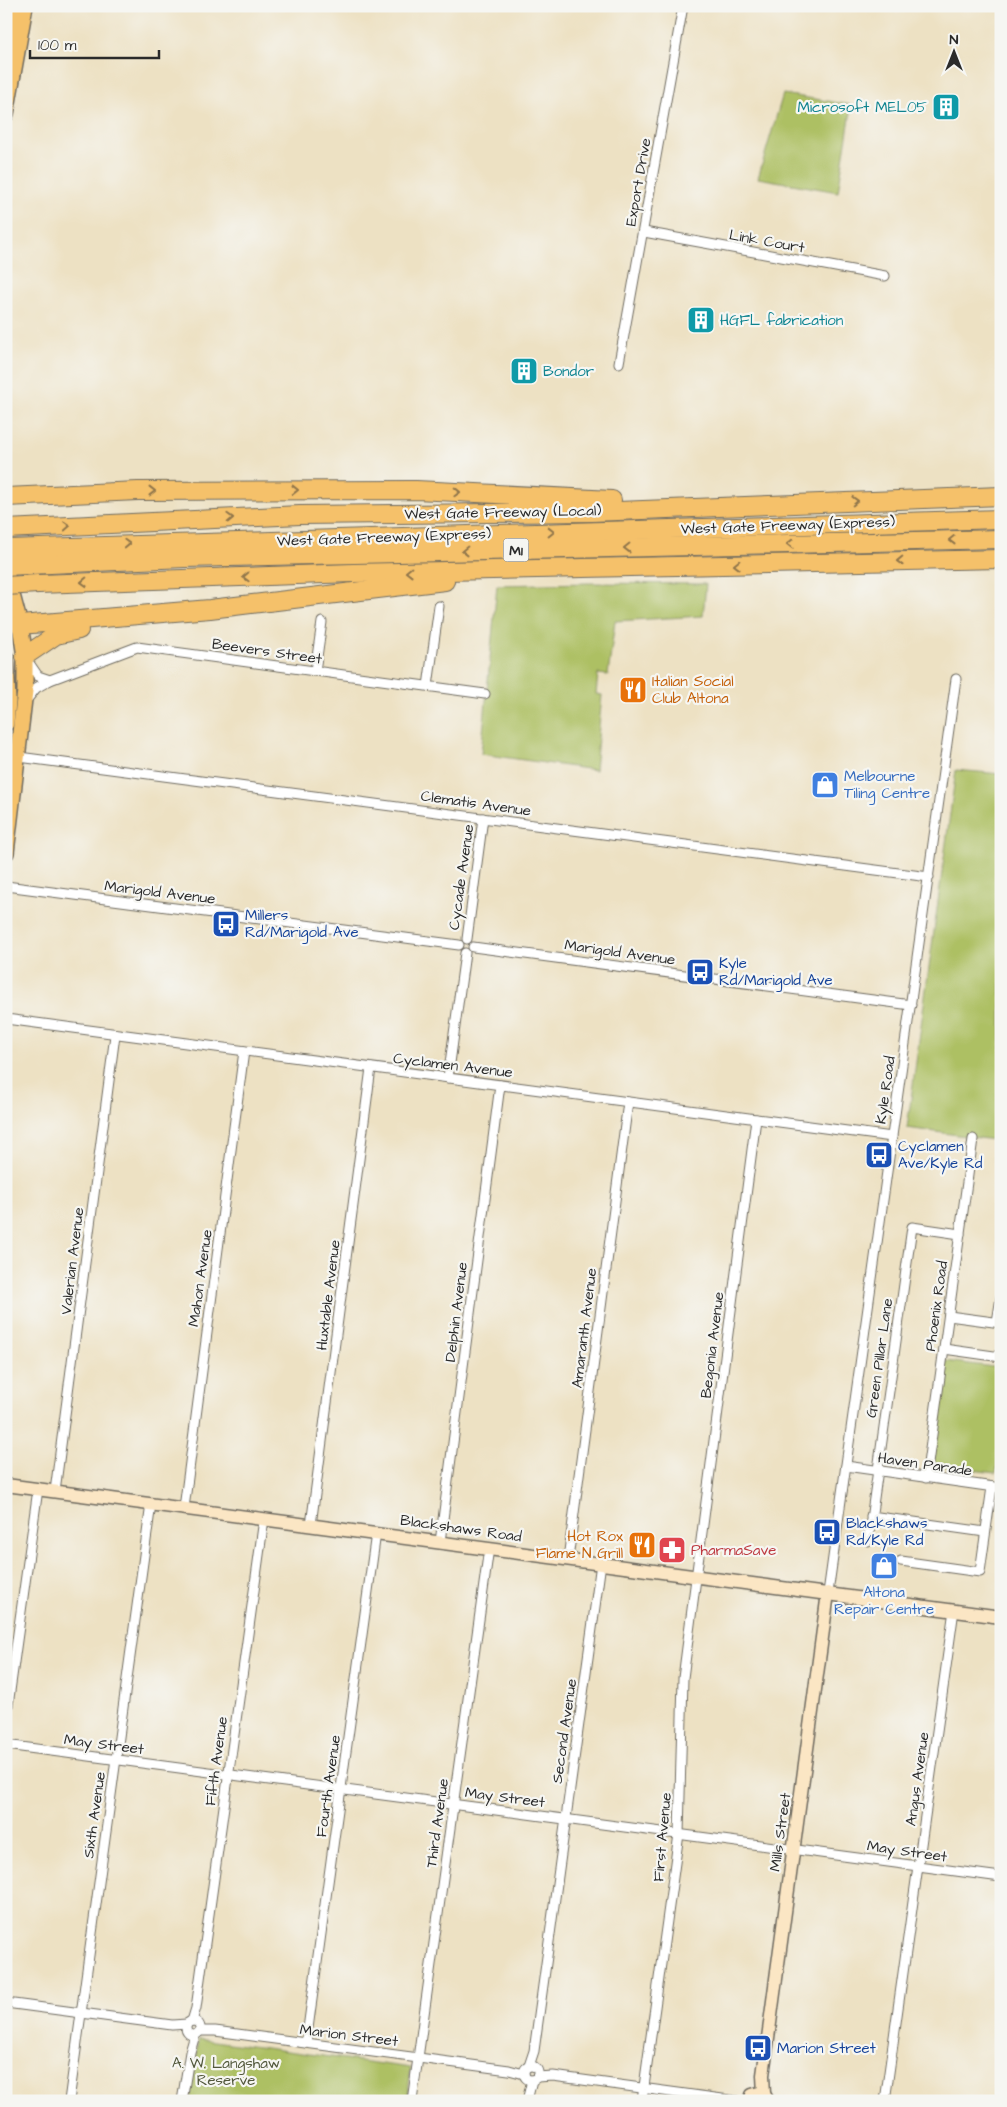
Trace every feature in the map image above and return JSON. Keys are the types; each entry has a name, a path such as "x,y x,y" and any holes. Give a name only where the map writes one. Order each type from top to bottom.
{"highway":[{"path":"6,484 16,491 32,497"},
{"path":"6,497 138,491 416,490 597,500 760,504"},
{"name":"West Gate Freeway (Local)","path":"12,529 300,515 592,512 1001,496"},
{"name":"West Gate Freeway (Express)","path":"6,548 1001,518"},
{"name":"West Gate Freeway (Express)","path":"6,566 295,555 1001,539"},
{"name":"M1","path":"6,586 353,573 1001,558"},
{"path":"13,625 210,608 545,569"},
{"path":"25,656 56,636 88,628 210,608"}],"main road":[{"path":"6,114 13,6"},
{"path":"6,47 25,6"},
{"path":"6,572 13,625 25,656 25,703 6,852"},
{"path":"6,658 6,723"},
{"name":"Blackshaws Road","path":"6,1485 1001,1616"},
{"name":"Mills Street","path":"762,2098 763,2075 828,1593"}],"street":[{"name":"Export Drive","path":"619,363 683,6"},
{"name":"Link Court","path":"644,232 885,276"},
{"path":"428,686 439,606"},
{"path":"315,671 322,622"},
{"name":"Beevers Street","path":"25,703 36,688 50,680 137,647 485,694"},
{"path":"25,656 38,676 50,680"},
{"name":"Kyle Road","path":"828,1593 956,679"},
{"name":"Clematis Avenue","path":"19,757 929,877"},
{"name":"Cycade Avenue","path":"448,1078 483,818"},
{"name":"Marigold Avenue","path":"6,886 911,1005"},
{"name":"Cyclamen Avenue","path":"8,1020 892,1137"},
{"name":"Valerian Avenue","path":"55,1491 115,1035"},
{"name":"Mahon Avenue","path":"184,1508 244,1052"},
{"name":"Huxtable Avenue","path":"311,1525 371,1068"},
{"name":"Delphin Avenue","path":"440,1542 500,1085"},
{"name":"Amaranth Avenue","path":"568,1559 628,1102"},
{"name":"Begonia Avenue","path":"696,1576 756,1119"},
{"name":"Phoenix Road","path":"926,1478 973,1139"},
{"name":"Green Pillar Lane","path":"868,1541 912,1227 960,1234"},
{"path":"948,1316 999,1322 1001,1297"},
{"path":"944,1349 1001,1357"},
{"name":"Haven Parade","path":"846,1466 996,1488"},
{"path":"902,1561 980,1572 985,1532 996,1488"},
{"path":"6,1720 38,1489"},
{"name":"Sixth Avenue","path":"68,2101 151,1504"},
{"path":"871,1516 985,1532"},
{"name":"Fifth Avenue","path":"182,2101 264,1518"},
{"name":"Fourth Avenue","path":"306,2043 376,1533"},
{"name":"Third Avenue","path":"412,2101 489,1548"},
{"name":"Second Avenue","path":"527,2097 601,1563"},
{"name":"First Avenue","path":"642,2101 679,1834 682,1678 696,1576"},
{"name":"Angus Avenue","path":"885,2101 954,1610"},
{"name":"May Street","path":"6,1745 1001,1878"},
{"name":"Marion Street","path":"6,2003 734,2100 762,2098"}],"green space":[{"path":"783,94 852,105 838,192 758,178"},
{"path":"588,583 706,584 703,616 615,621 608,675 598,674 596,694 602,695 595,770 481,754 497,585"},
{"path":"956,770 1001,774 1001,1141 907,1128"},
{"path":"946,1361 1001,1368 1001,1435 996,1473 932,1465"},
{"name":"A. W. Langshaw Reserve","path":"199,2039 411,2068 407,2101 190,2101"}],"place":[{"name":"Microsoft MEL05","path":"946,107"},
{"name":"HGFL fabrication","path":"701,320"},
{"name":"Bondor","path":"524,371"},
{"name":"Italian Social Club Altona","path":"633,690"},
{"name":"Melbourne Tiling Centre","path":"825,785"},
{"name":"Millers Rd/Marigold Ave","path":"226,924"},
{"name":"Kyle Rd/Marigold Ave","path":"700,972"},
{"name":"Cyclamen Ave/Kyle Rd","path":"879,1155"},
{"name":"Blackshaws Rd/Kyle Rd","path":"827,1532"},
{"name":"Hot Rox Flame N Grill","path":"642,1545"},
{"name":"PharmaSave","path":"672,1550"},
{"name":"Altona Repair Centre","path":"884,1566"},
{"name":"Marion Street","path":"758,2048"}]}
